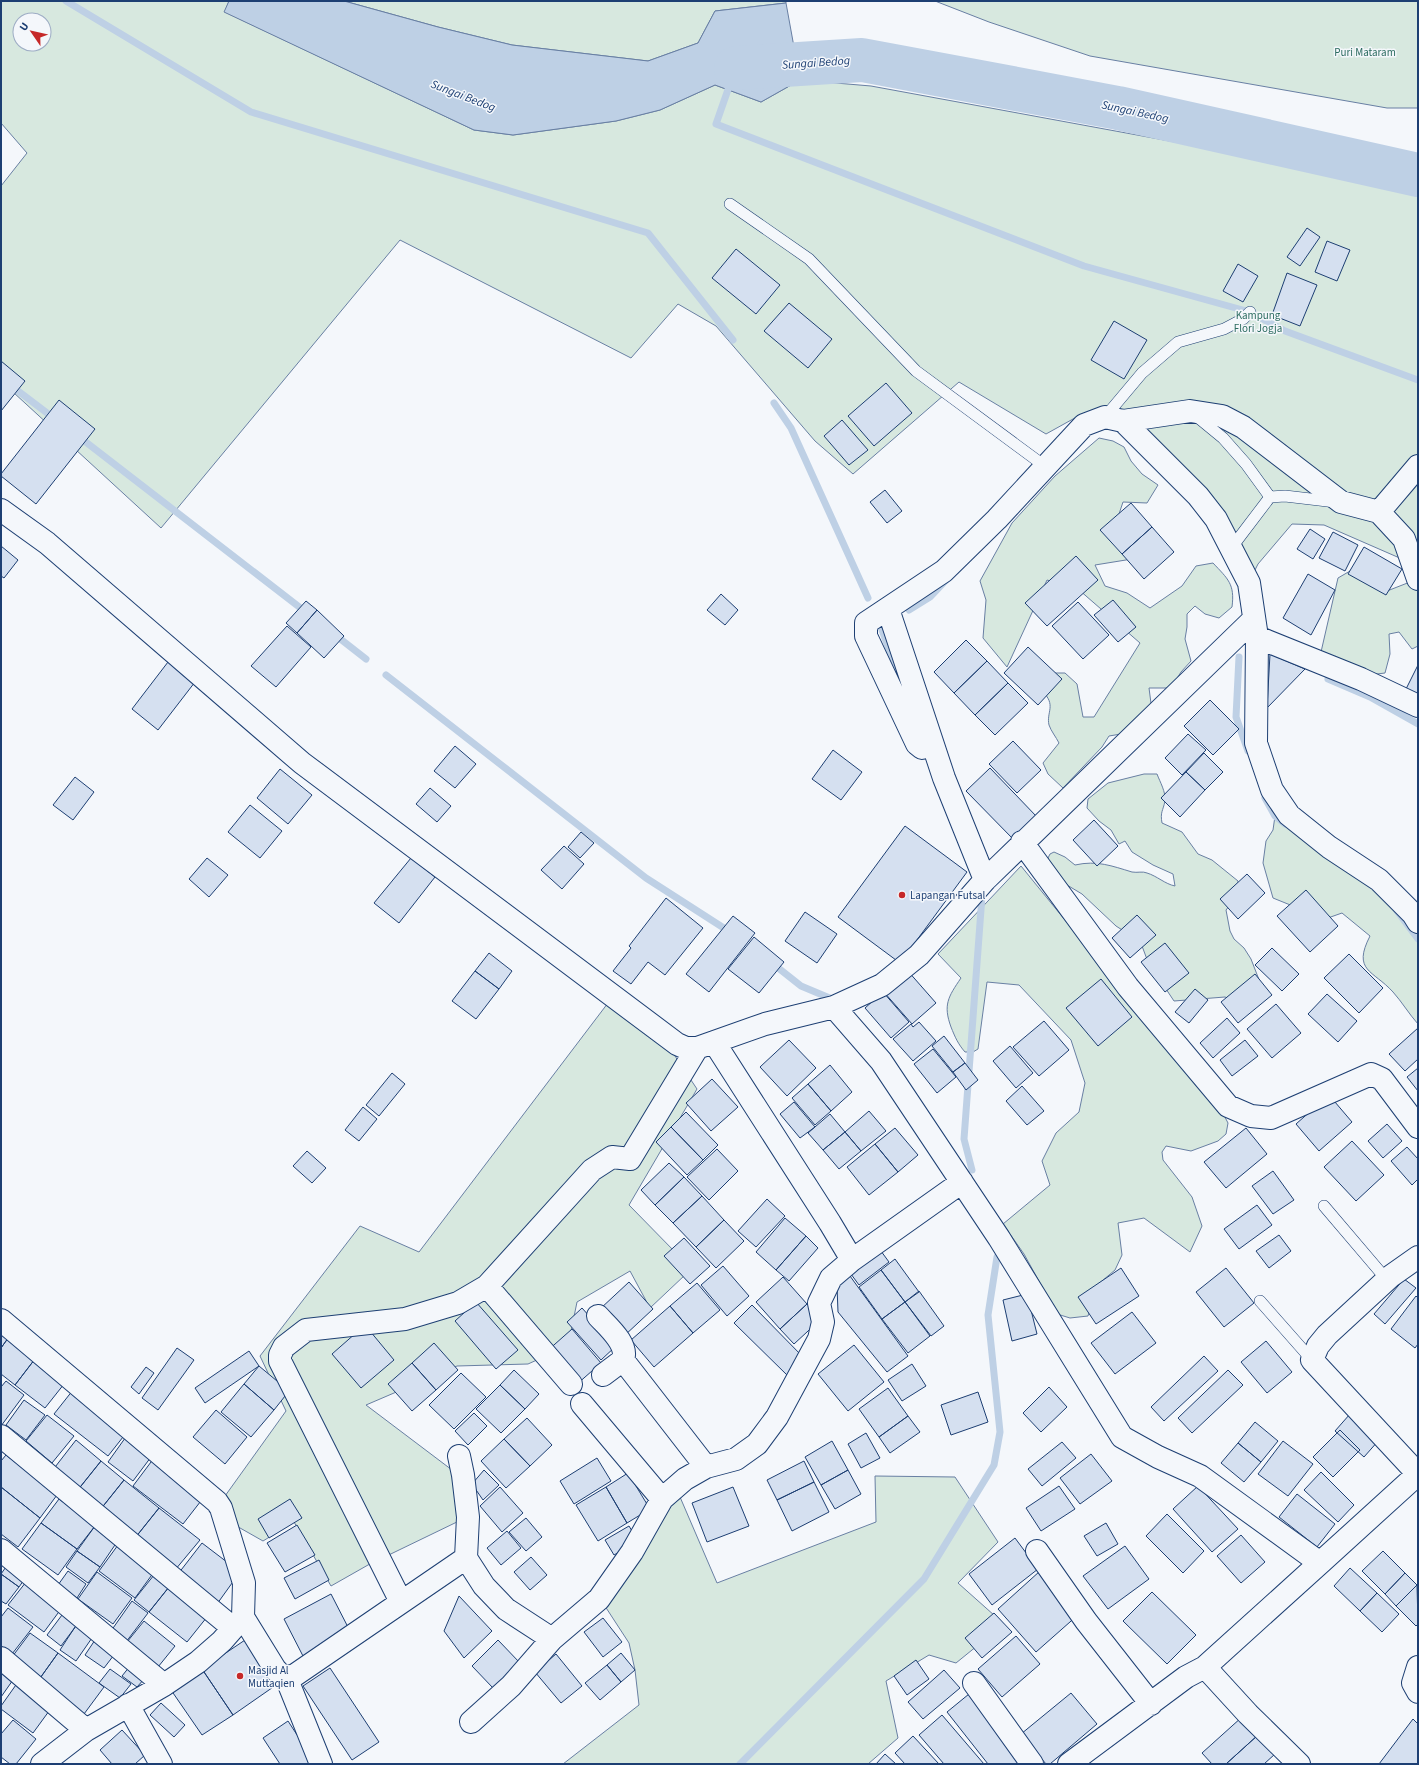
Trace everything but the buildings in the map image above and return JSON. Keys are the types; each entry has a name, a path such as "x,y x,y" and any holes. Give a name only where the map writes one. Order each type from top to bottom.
{"street":[{"path":"933,745 922,748 917,744 866,636 866,623 944,571 997,519 1084,425 1114,419 1190,411 1222,416 1242,427 1341,502 1378,512 1404,539 1418,579"},
{"path":"1114,419 1198,496 1216,519 1232,547 1249,583 1256,628 1256,743 1272,790 1289,815 1329,847 1379,880 1413,914 1418,922"},
{"path":"1378,512 1418,466"},
{"path":"1,510 47,543 302,763 677,1044 686,1048 705,1045 765,1024 834,1007 882,984 920,955 984,880 1022,842 1256,628"},
{"path":"888,609 933,745 984,880"},
{"path":"1256,628 1418,706"},
{"path":"1022,842 1128,987 1228,1106 1251,1116 1271,1118 1371,1074 1382,1079 1418,1127"},
{"path":"834,1007 881,1061 999,1238 1122,1437 1158,1457 1200,1476 1320,1563"},
{"path":"705,1045 830,1223 852,1260"},
{"path":"401,1602 280,1361 280,1354 284,1347 306,1330 405,1319 458,1303 487,1286 592,1170 612,1157 630,1159 705,1045"},
{"path":"471,1722 511,1686 552,1639 584,1612 603,1593 632,1552 662,1499 686,1479 706,1467 736,1459 757,1444 777,1417 819,1339 823,1322 819,1302 831,1278 852,1260 962,1182"},
{"path":"1069,1764 1186,1677 1205,1667 1418,1474 1312,1360 1318,1346 1327,1335 1387,1280 1418,1257"},
{"path":"487,1286 571,1384"},
{"path":"598,1316 623,1346 626,1354 623,1360 603,1374"},
{"path":"1,1320 217,1502 221,1508 244,1583 238,1623 198,1662 164,1685 86,1730 42,1764"},
{"path":"623,1360 706,1467"},
{"path":"582,1404 662,1499"},
{"path":"1,1436 238,1623 281,1676 286,1677 295,1675 466,1558"},
{"path":"459,1456 463,1474 468,1517 466,1558 484,1586 506,1609 552,1639"},
{"path":"1,1550 164,1685"},
{"path":"1037,1551 1086,1621 1151,1704"},
{"path":"1,1658 86,1730"},
{"path":"1205,1667 1243,1708 1300,1764"},
{"path":"1418,1668 1414,1683 1418,1692"},
{"path":"286,1677 321,1764"},
{"path":"974,1683 1032,1764"},
{"path":"128,1705 162,1764"}],"lane":[{"path":"730,204 809,259 916,371 1046,467"},
{"path":"1114,419 1142,372 1178,342 1224,329 1243,319 1250,312"},
{"path":"1190,411 1223,438 1246,464 1270,496"},
{"path":"1270,496 1285,496 1341,502"},
{"path":"1232,547 1270,496"},
{"path":"1324,1206 1387,1280"},
{"path":"1260,1301 1312,1360"}],"green space":[{"name":"Kampung Flori Jogja","path":"1,1 229,1 225,12 474,130 513,135 616,121 660,110 715,85 761,102 800,80 871,86 1175,142 1418,191 1418,566 1324,525 1292,524 1258,564 1252,576 1228,529 1106,407 1082,414 1046,434 959,382 853,474 815,441 716,326 678,304 631,358 400,240 161,528 1,381 1,186 27,153 1,123"},
{"path":"344,1 786,1 786,3 715,11 698,43 648,61 512,45 438,27"},
{"name":"Puri Mataram","path":"935,1 1418,1 1418,108 1387,108 1090,56 989,22"},
{"path":"1099,438 1113,441 1124,447 1131,461 1142,474 1158,485 1147,503 1123,502 1119,514 1132,559 1095,565 1105,586 1127,593 1150,608 1182,586 1196,566 1213,563 1223,573 1229,582 1233,599 1232,607 1219,618 1205,614 1195,606 1187,614 1185,639 1191,661 1181,672 1171,688 1149,688 1152,711 1127,733 1109,736 1102,747 1063,788 1048,774 1043,763 1059,743 1049,725 1048,720 1050,704 1049,700 1042,691 1053,673 1065,673 1077,684 1083,717 1094,717 1140,643 1078,589 1047,580 1007,667 983,638 986,600 980,581 1012,523 1055,476"},
{"path":"1350,571 1387,591 1410,582 1418,592 1418,646 1412,649 1399,632 1389,634 1390,654 1385,673 1369,675 1321,652 1338,578"},
{"path":"1144,774 1157,774 1165,794 1161,819 1162,823 1182,832 1198,854 1212,860 1238,881 1238,895 1226,910 1230,931 1234,939 1244,948 1251,959 1263,990 1241,1003 1225,997 1174,1001 1148,962 1142,946 1133,937 1116,926 1082,894 1067,885 1049,863 1048,858 1050,854 1054,852 1065,857 1075,865 1097,863 1132,872 1145,872 1175,886 1173,874 1153,865 1132,852 1125,841 1119,844 1111,830 1099,821 1087,808 1088,799 1108,783"},
{"path":"1275,816 1306,839 1362,876 1402,918 1418,939 1418,1024 1393,992 1367,969 1363,956 1370,936 1342,913 1325,919 1273,898 1263,863 1266,841 1273,830"},
{"path":"1021,866 1165,1043 1217,1102 1228,1123 1226,1134 1218,1141 1191,1151 1166,1146 1162,1152 1163,1160 1192,1197 1202,1226 1190,1252 1144,1218 1118,1223 1122,1255 1115,1270 1096,1286 1088,1316 1070,1318 1057,1314 1024,1254 1003,1224 1050,1185 1042,1161 1056,1133 1079,1112 1085,1083 1071,1040 1019,985 987,982 978,1049 973,1052 965,1052 954,1034 947,1013 950,996 961,978 938,954"},
{"path":"611,999 661,1035 697,1089 629,1205 677,1254 685,1275 650,1308 630,1271 577,1302 568,1346 528,1364 457,1366 366,1405 460,1476 459,1521 368,1565 331,1586 294,1522 263,1541 233,1524 225,1496 286,1411 260,1356 360,1226 419,1252"},
{"path":"875,1476 955,1477 998,1542 958,1583 1004,1624 956,1663 929,1655 886,1681 898,1738 868,1764 563,1764 639,1705 635,1670 629,1643 601,1600 677,1490 717,1583 876,1522"}],"water":[{"path":"229,1 344,1 438,27 512,45 648,61 698,43 715,11 786,3 800,80 761,102 715,85 660,110 616,121 513,135 474,130 224,12"}],"waterway":[{"path":"66,1 251,112 648,233 733,340"},
{"name":"Sungai Bedog","path":"736,68 862,60 1118,108 1418,175"},
{"path":"731,81 716,124 1084,266 1250,312 1285,331 1418,380"},
{"path":"1,378 55,419"},
{"path":"774,403 791,428 868,598"},
{"path":"78,436 307,613"},
{"path":"909,610 930,597 946,580"},
{"path":"881,627 901,683"},
{"path":"334,634 366,659"},
{"path":"1239,657 1236,717 1248,751"},
{"path":"386,675 646,878 730,932"},
{"path":"1328,679 1370,697 1418,724"},
{"path":"1265,798 1275,816 1285,824"},
{"path":"972,1170 964,1139 982,896"},
{"path":"1397,911 1418,939"},
{"path":"772,963 801,986 832,999 835,998"},
{"path":"740,1764 924,1579 994,1465 1000,1432 988,1315 997,1257"}],"place":[{"name":"Lapangan Futsal","path":"902,895"},
{"name":"Masjid Al Muttaqien","path":"240,1676"}]}
